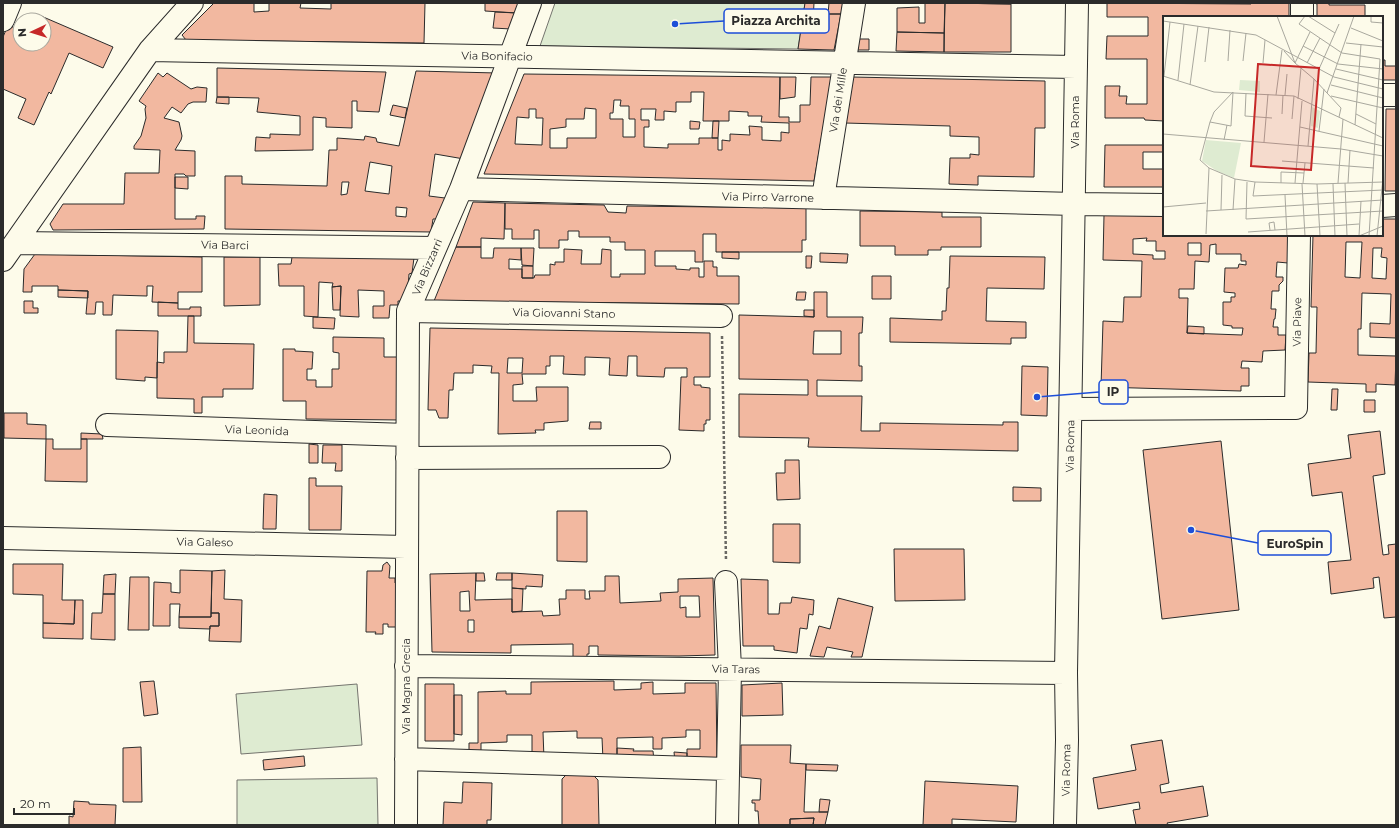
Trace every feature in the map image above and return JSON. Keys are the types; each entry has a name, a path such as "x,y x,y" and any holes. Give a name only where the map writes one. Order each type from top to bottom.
{"street":[{"path":"3,20 10,3"},
{"path":"3,260 150,50 192,3"},
{"name":"Via Bizzarri","path":"406,547 408,311 461,189 530,3"},
{"name":"Via dei Mille","path":"823,198 854,3"},
{"name":"Via Roma","path":"1065,825 1067,740 1066,674 1075,204 1077,3"},
{"path":"1302,3 1302,16"},
{"name":"Via Bonifacio","path":"150,50 844,63"},
{"path":"844,63 1076,67"},
{"path":"1383,95 1396,95"},
{"name":"Via Pirro Varrone","path":"461,189 1163,205"},
{"path":"1383,206 1396,206"},
{"name":"Via Piave","path":"1071,409 1296,408 1299,236"},
{"name":"Via Barci","path":"16,243 435,248"},
{"name":"Via Giovanni Stano","path":"408,311 721,316"},
{"name":"Via Leonida","path":"107,425 407,435"},
{"path":"407,458 659,457"},
{"name":"Via Galeso","path":"3,538 406,547"},
{"name":"Via Magna Grecia","path":"406,547 406,825"},
{"path":"726,582 730,669 727,825"},
{"name":"Via Taras","path":"406,666 1066,674"},
{"path":"406,760 727,769"}],"path":[{"path":"721,316 726,582"}],"green space":[{"path":"555,3 805,3 798,49 540,46"},
{"path":"357,684 362,745 241,754 236,694"},
{"path":"377,778 378,825 237,825 237,780"}],"building":[{"path":"214,3 254,3 254,12 269,11 269,3 301,3 300,8 331,9 331,3 425,3 424,43 186,40 182,35"},
{"path":"485,3 521,3 517,13 485,11"},
{"path":"805,3 814,3 813,21 828,20 828,14 841,14 834,50 798,49"},
{"path":"829,3 843,3 841,14 828,14"},
{"path":"925,3 945,3 944,33 897,32 897,8 919,7 919,23 925,23"},
{"path":"945,3 1011,3 1011,4"},
{"path":"945,3 1011,4 1011,52 944,52"},
{"path":"1107,3 1289,3 1289,16 1163,16 1163,121 1145,120 1144,118 1105,118 1105,86 1120,86 1119,96 1127,96 1126,104 1147,104 1147,59 1106,59 1107,36 1148,36 1148,17 1107,17"},
{"path":"1314,3 1329,3 1329,5 1365,5 1365,16 1317,16 1317,4"},
{"path":"495,12 517,13 511,29 493,28"},
{"path":"52,21 113,47 103,68 69,53 51,94 49,92 34,125 18,118 26,99 3,89 3,37 8,25 12,27 12,52 52,52"},
{"path":"897,32 944,33 944,52 896,51"},
{"path":"859,39 869,39 869,50 857,50"},
{"path":"1383,60 1385,60 1385,66 1396,66 1396,80 1383,80"},
{"path":"217,68 386,72 379,112 357,111 357,101 352,101 352,128 326,127 326,118 313,117 313,150 255,151 256,137 270,138 270,134 300,135 300,116 257,112 259,98 217,97"},
{"path":"416,71 497,73 464,159 435,154 429,196 445,198 437,219 433,219 431,232 225,229 225,176 242,176 242,184 327,186 329,150 337,150 337,138 364,140 365,136 376,138 377,142 399,146","holes":["370,162 392,166 389,194 365,191","342,182 349,182 347,194 341,195","396,207 407,208 406,217 396,216"]},
{"path":"158,73 163,77 167,73 191,89 197,87 207,88 206,102 193,102 188,104 181,113 172,107 164,118 179,122 182,136 175,150 195,151 195,176 175,174 175,219 196,219 196,216 205,216 204,229 53,230 50,224 63,204 124,204 125,173 159,173 160,150 134,149 134,146 141,136 146,118 146,106 139,101"},
{"path":"524,74 780,77 779,117 789,117 789,122 800,122 800,105 810,105 811,77 832,77 814,181 484,174","holes":["691,92 704,92 703,121 729,121 729,111 748,112 748,116 762,116 761,122 789,123 789,133 781,132 781,141 762,140 762,127 749,126 750,135 730,134 730,141 722,140 722,150 718,150 718,138 699,138 699,144 668,144 668,148 644,147 644,127 649,127 649,120 641,120 641,109 656,109 655,120 664,120 664,111 676,112 676,102 691,102","614,100 621,100 620,106 629,106 629,119 635,119 635,137 623,137 623,119 610,119 610,113 613,113","585,108 596,109 596,138 567,138 567,148 550,148 550,129 566,127 566,119 584,119","529,109 536,109 536,118 543,118 542,145 515,144 517,117 529,118"]},
{"path":"780,77 796,77 795,97 780,99"},
{"path":"852,77 1045,81 1045,128 1035,128 1034,177 978,176 978,185 949,184 950,158 970,158 970,154 979,155 979,137 950,136 950,126 845,123"},
{"path":"217,97 229,97 229,104 216,103"},
{"path":"393,105 407,108 405,118 390,115"},
{"path":"1386,109 1396,109 1396,191 1385,191"},
{"path":"690,121 700,122 699,129 690,129"},
{"path":"713,121 719,121 718,138 712,138"},
{"path":"1105,145 1163,145 1163,152 1143,152 1143,169 1163,169 1163,187 1104,187"},
{"path":"175,177 188,177 188,189 175,188"},
{"path":"473,202 505,203 504,239 481,238 481,247 456,247"},
{"path":"505,203 604,205 608,212 626,213 627,206 806,208 806,240 802,240 802,252 716,252 716,234 703,234 703,262 695,262 695,251 655,251 655,266 676,266 676,269 690,270 690,268 699,268 699,277 704,277 704,261 713,261 713,267 717,267 717,276 739,276 739,304 434,301 456,247 481,247 481,258 493,258 494,248 521,248 521,260 509,259 509,269 522,269 522,278 534,278 535,275 550,275 550,264 555,265 555,262 564,262 564,249 582,250 581,264 601,264 602,249 611,250 611,277 620,277 620,274 645,274 645,250 625,250 625,242 610,242 610,237 579,237 579,231 568,231 568,240 559,240 559,248 539,248 539,230 534,230 534,239 512,239 512,229 505,229"},
{"path":"860,211 942,212 942,217 981,217 981,247 941,247 941,250 928,250 928,255 895,255 895,246 860,246"},
{"path":"1104,215 1163,216 1163,236 1288,236 1288,263 1277,262 1276,277 1283,277 1283,281 1279,285 1279,291 1272,291 1271,309 1276,309 1273,327 1278,327 1278,335 1286,335 1285,350 1263,351 1262,362 1242,361 1241,368 1249,368 1249,386 1241,386 1241,391 1101,387 1103,321 1123,322 1124,297 1141,297 1142,261 1103,260","holes":["1147,238 1146,241 1156,241 1156,251 1165,251 1165,259 1153,259 1153,255 1133,254 1133,239","1188,243 1201,243 1201,255 1188,255","1216,244 1216,254 1241,254 1241,261 1246,261 1246,265 1239,264 1238,268 1225,268 1224,292 1235,293 1235,297 1231,297 1231,302 1223,302 1223,325 1232,326 1232,328 1243,328 1242,335 1187,333 1188,298 1179,298 1179,289 1194,289 1195,261 1209,262 1210,245"]},
{"path":"1383,219 1396,219 1396,338 1370,337 1370,323 1390,324 1391,294 1362,293 1361,329 1358,329 1358,355 1396,356 1395,385 1376,384 1376,392 1366,392 1366,384 1308,382 1309,353 1316,353 1317,307 1311,307 1313,236 1383,236","holes":["1346,242 1362,242 1360,278 1345,277","1373,248 1382,248 1381,257 1387,258 1386,279 1372,278"]},
{"path":"521,248 534,248 533,266 522,265"},
{"path":"722,252 739,252 739,259 722,258"},
{"path":"820,253 848,254 847,263 820,262"},
{"path":"35,254 202,257 202,292 178,292 178,303 152,302 153,286 147,286 147,296 113,295 112,315 103,315 103,302 96,302 95,314 86,314 88,291 58,290 58,286 32,286 32,292 23,292 24,269"},
{"path":"806,256 812,256 811,268 806,268"},
{"path":"950,256 1045,257 1044,289 987,288 986,321 1026,322 1026,338 1011,338 1011,344 890,342 890,318 942,320 942,311 946,311 947,288 949,288"},
{"path":"224,257 260,257 260,305 224,306"},
{"path":"292,257 414,258 412,273 409,274 407,301 398,301 398,305 390,305 389,318 373,318 373,306 384,306 384,291 358,290 359,317 340,316 341,286 332,287 333,283 319,282 318,317 304,316 304,286 279,286 278,264 291,264"},
{"path":"522,266 533,266 533,278 522,278"},
{"path":"872,276 891,276 891,299 872,299"},
{"path":"341,286 340,310 333,310 332,287"},
{"path":"58,290 88,291 88,298 58,297"},
{"path":"797,292 806,292 805,300 796,300"},
{"path":"814,292 827,292 827,317 863,317 862,333 859,333 859,366 862,366 862,381 817,380 817,396 862,396 861,431 880,431 880,423 1003,425 1003,422 1018,422 1018,451 808,447 809,438 739,437 739,394 808,395 808,380 739,379 739,315 814,317","holes":["814,331 841,331 841,354 813,354"]},
{"path":"24,301 33,301 33,308 38,308 38,313 24,313"},
{"path":"158,302 178,303 178,309 201,307 201,316 158,316"},
{"path":"804,310 814,310 814,317 804,316"},
{"path":"188,316 194,316 194,343 254,344 253,389 223,389 223,397 202,397 202,413 194,413 194,399 157,398 157,362 164,363 164,352 187,352"},
{"path":"313,317 335,318 334,329 313,328"},
{"path":"1188,326 1204,327 1204,334 1187,333"},
{"path":"430,328 710,333 710,377 694,377 694,385 701,385 701,387 710,388 710,420 706,420 706,424 704,424 704,431 679,430 681,377 687,377 687,368 665,368 664,377 637,376 637,356 628,356 627,376 609,375 610,358 585,357 585,375 563,374 564,356 550,356 550,366 546,366 546,374 522,374 523,384 513,385 513,401 537,401 536,387 568,387 568,421 544,423 544,430 535,430 536,433 498,434 499,373 491,373 492,366 473,365 473,373 454,373 453,390 449,390 448,418 439,418 436,410 428,410","holes":["508,358 523,358 522,373 507,373"]},
{"path":"116,330 158,331 157,378 145,377 145,381 116,379"},
{"path":"333,337 384,338 384,357 402,357 401,420 306,419 306,401 283,401 283,349 313,352 312,369 307,369 307,380 316,380 316,387 332,387 332,369 339,369 339,353 333,352"},
{"path":"1022,366 1048,367 1047,416 1021,415"},
{"path":"1332,389 1338,389 1337,410 1331,410"},
{"path":"1364,400 1375,400 1375,412 1364,412"},
{"path":"4,413 27,413 27,424 46,425 46,439 4,438"},
{"path":"590,422 601,422 601,429 589,429"},
{"path":"1380,431 1385,474 1373,476 1383,555 1389,554 1388,545 1396,544 1396,617 1384,618 1379,577 1373,578 1374,588 1331,594 1328,562 1351,560 1342,492 1312,496 1308,464 1351,458 1348,435"},
{"path":"81,433 102,434 103,439 81,439"},
{"path":"46,439 53,439 53,449 81,449 81,439 87,439 87,482 45,481"},
{"path":"1221,441 1239,610 1162,619 1143,450"},
{"path":"309,444 318,445 318,463 309,463"},
{"path":"323,445 342,445 342,471 335,471 336,463 322,463"},
{"path":"785,460 799,460 800,499 777,500 776,473 785,473"},
{"path":"309,478 316,478 316,486 342,486 341,530 309,530"},
{"path":"1013,487 1041,488 1041,501 1013,501"},
{"path":"264,494 277,495 276,529 263,529"},
{"path":"557,511 587,511 587,562 557,561"},
{"path":"773,524 800,524 800,563 773,562"},
{"path":"894,549 964,549 965,600 895,601"},
{"path":"387,562 390,566 389,578 395,578 395,583 399,583 399,627 388,627 388,624 383,624 383,634 366,632 367,571 382,571 383,565"},
{"path":"13,564 63,564 62,600 75,600 74,624 43,623 43,595 13,594"},
{"path":"180,570 212,571 211,617 179,617 180,604 170,604 170,626 153,626 154,582 171,583 171,592 180,593"},
{"path":"225,570 224,599 242,600 241,642 209,641 210,626 219,626 219,613 211,613 212,571"},
{"path":"476,573 475,600 512,599 512,612 542,611 543,616 560,615 559,599 566,599 566,590 585,590 585,599 590,599 589,591 605,591 605,576 619,576 620,603 661,601 660,593 678,592 678,579 713,578 715,655 598,655 598,646 589,646 589,654 587,654 587,657 573,657 573,644 511,645 511,653 432,652 430,574","holes":["469,591 470,611 460,611 460,592","680,596 699,596 700,617 686,617 686,607 680,608","468,620 474,620 474,632 468,632"]},
{"path":"476,573 484,573 485,581 476,581"},
{"path":"497,573 512,573 512,580 496,580"},
{"path":"512,573 543,575 542,587 526,586 526,589 512,588"},
{"path":"116,574 115,594 103,594 104,575"},
{"path":"130,577 149,577 149,630 128,630"},
{"path":"741,579 768,580 768,614 779,614 780,603 791,603 792,597 814,600 813,615 809,614 807,629 800,628 797,653 774,650 774,646 743,646"},
{"path":"512,588 523,589 522,611 512,612"},
{"path":"103,594 115,594 115,640 91,639 92,613 102,613"},
{"path":"838,598 873,607 862,657 851,657 853,652 827,647 824,657 810,656 819,626 830,629"},
{"path":"75,600 83,600 83,639 43,638 43,623 74,624"},
{"path":"211,613 219,613 219,626 210,626 210,629 179,628 179,617 211,617"},
{"path":"154,681 158,714 144,716 140,682"},
{"path":"614,681 614,690 641,689 641,683 653,682 653,694 685,693 685,683 716,683 717,762 687,762 687,749 700,749 700,730 686,730 686,737 662,738 662,749 653,749 653,737 617,738 617,760 603,760 602,738 577,738 577,731 543,732 544,759 532,759 532,735 507,735 507,742 481,743 481,757 469,757 469,743 478,743 478,692 506,691 506,694 531,694 531,682"},
{"path":"782,683 783,715 742,716 742,685"},
{"path":"425,684 454,684 454,741 425,741"},
{"path":"454,695 462,695 462,735 454,734"},
{"path":"1162,740 1169,783 1160,785 1161,793 1203,786 1208,816 1167,823 1168,825 1136,825 1133,810 1140,809 1139,802 1098,809 1093,778 1136,770 1131,745"},
{"path":"741,745 791,745 790,763 806,764 804,812 828,812 825,825 813,825 814,818 790,819 790,825 759,825 758,811 755,811 755,803 752,803 752,800 760,800 761,779 741,777"},
{"path":"141,747 142,802 123,802 123,748"},
{"path":"617,748 634,749 633,751 653,751 654,761 617,760"},
{"path":"674,752 687,753 687,762 675,762"},
{"path":"304,756 305,766 264,770 263,760"},
{"path":"806,764 838,765 837,771 806,770"},
{"path":"567,774 593,775 598,780 599,825 562,825 562,779"},
{"path":"925,781 1018,786 1016,822 952,819 952,825 923,825"},
{"path":"463,782 492,783 491,820 487,820 487,825 443,825 444,802 462,803"},
{"path":"820,799 830,800 828,812 819,812"},
{"path":"74,801 89,802 89,804 116,805 115,825 69,825 69,816 73,817"},
{"path":"814,818 813,825 790,825 790,819"}],"place":[{"name":"Piazza Archita","path":"675,24"},
{"name":"IP","path":"1037,397"},
{"name":"EuroSpin","path":"1191,530"}]}
